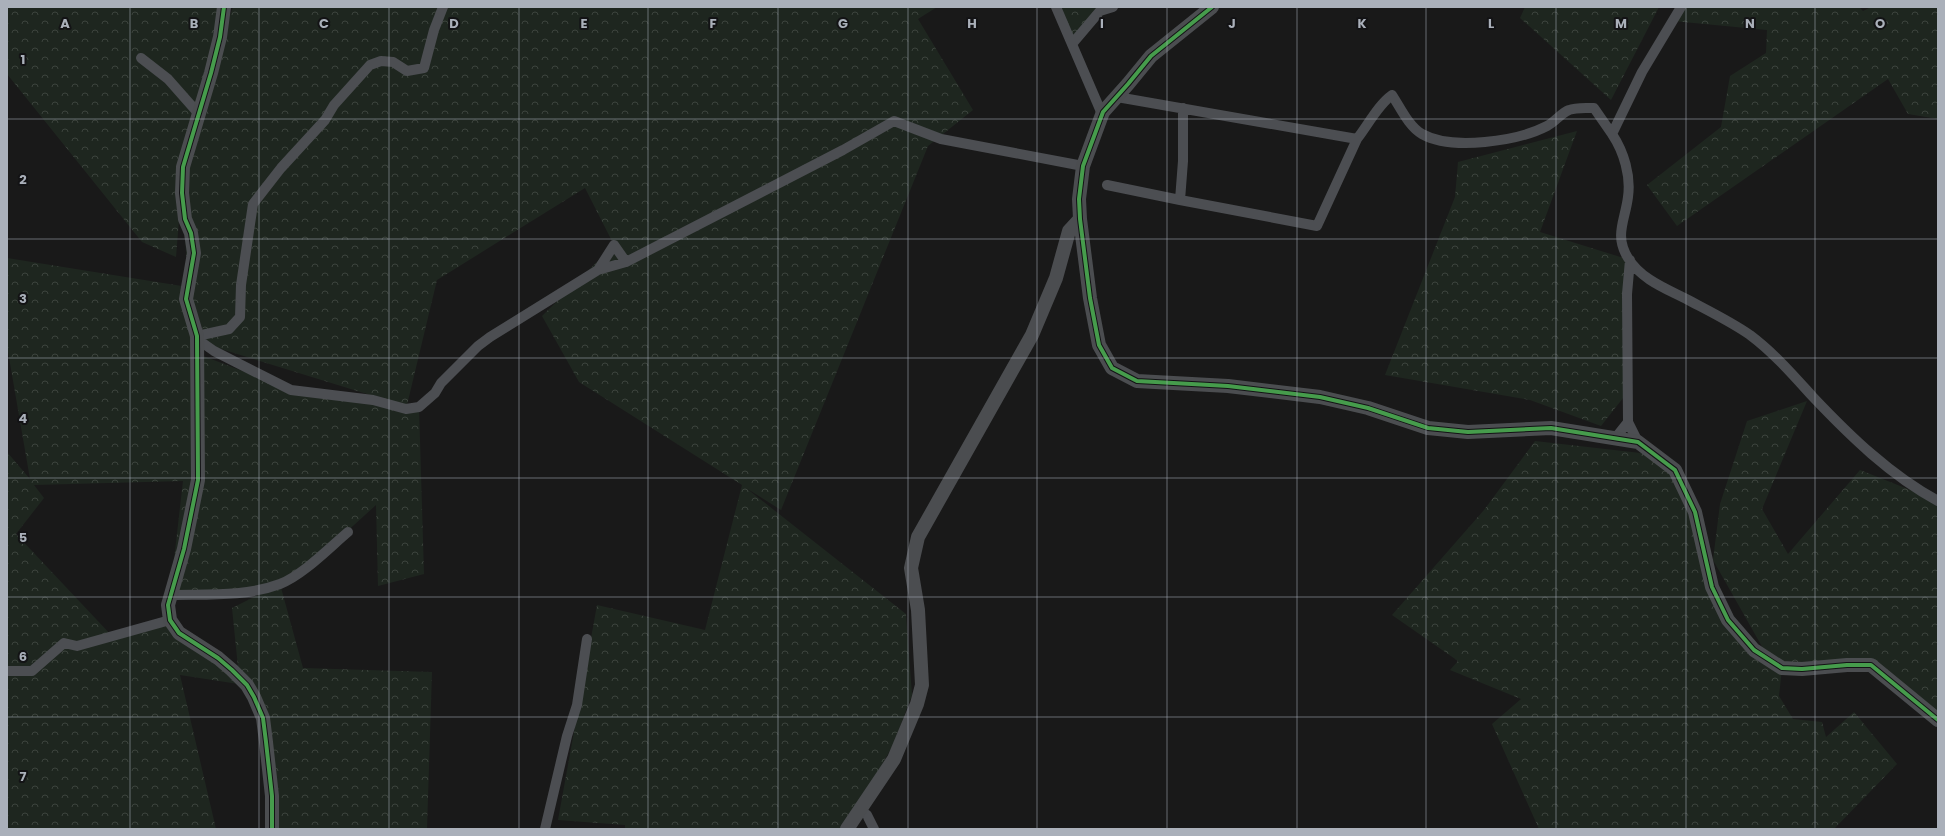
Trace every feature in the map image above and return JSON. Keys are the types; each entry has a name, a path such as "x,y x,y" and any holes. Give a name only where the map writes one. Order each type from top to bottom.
{"street":[{"path":"224,7 220,37 211,73 183,167 182,193 185,219 191,233 194,253 186,299 198,338 198,480 184,549 168,604 170,620 179,633 218,658 247,685 254,697 262,718 266,742 272,796 272,829"},
{"path":"198,338 230,329 240,317 241,285 253,204 281,168 325,120 334,105 370,65 381,61 393,62 407,71 424,68 434,30 444,7"},
{"path":"1056,7 1102,114"},
{"path":"1072,44 1100,11 1113,7"},
{"path":"1212,7 1151,56 1102,114 1083,166 1079,199 1080,219 1090,298 1099,345 1112,368 1137,382 1228,386 1320,397 1368,408 1428,428 1468,432 1551,428 1616,437 1638,442 1675,470 1696,512 1712,587 1728,620 1754,650 1782,668 1802,669 1847,665 1871,665 1938,720"},
{"path":"1612,134 1642,72 1681,7"},
{"path":"141,58 168,79 198,113"},
{"path":"1107,185 1317,226 1358,139 1372,120 1382,102 1392,95 1421,134 1435,139 1458,142 1493,142 1547,126 1570,110 1594,108 1619,144 1627,168 1628,196 1622,222 1621,246 1630,260 1644,275 1664,290 1691,302 1750,335 1782,363 1852,438 1902,479 1938,501"},
{"path":"1117,97 1358,139"},
{"path":"1180,200 1183,161 1183,108"},
{"path":"198,338 214,352 291,390 373,400 406,409 420,407 435,393 441,383 478,346 598,270 626,262 844,150 894,122 941,139 1083,166"},
{"path":"847,829 894,759 917,704 922,685 918,610 911,568 918,537 1032,335 1056,278 1069,231 1080,219"},
{"path":"598,270 614,245 626,262"},
{"path":"1630,260 1626,294 1628,422 1638,442"},
{"path":"1616,437 1628,422"},
{"path":"170,595 239,594 280,584 310,565 348,532"},
{"path":"7,671 32,671 64,642 77,646 170,620"},
{"path":"545,829 567,736 577,705 587,640"},
{"path":"859,809 867,815 874,829"}],"green space":[{"path":"7,7 220,7 208,79 233,7 937,7 918,19 973,110 928,146 781,510 746,488 906,614 912,695 893,745 846,829 625,829 625,825 558,820 597,605 705,630 742,485 579,382 542,316 614,245 585,188 437,280 407,405 419,407 424,574 378,586 376,505 310,565 269,587 170,595 183,481 34,485 44,498 16,534 112,636 170,620 239,677 232,608 280,584 303,668 432,672 427,829 275,829 254,697 245,685 180,675 216,829 7,829 7,452 30,479 7,346 7,258 188,287 182,183 176,257 142,242 7,74","holes":["189,289 208,345 393,402 284,387 198,354"]},
{"path":"1056,7 1113,7 1100,11 1072,44"},
{"path":"1525,7 1659,7 1611,100 1520,18"},
{"path":"1681,7 1859,7 1863,11 1871,7 1938,7 1938,119 1908,114 1888,79 1677,226 1647,185 1721,127 1730,76 1766,53 1767,30 1673,21"},
{"path":"1577,131 1540,232 1630,260 1627,393 1601,426 1530,400 1385,375 1455,197 1458,162"},
{"path":"1807,401 1762,509 1788,554 1860,470 1938,501 1938,723 1871,665 1782,668 1779,696 1793,719 1822,722 1826,737 1854,712 1897,764 1834,829 1539,829 1492,724 1521,699 1450,670 1458,661 1392,615 1484,510 1535,441 1658,455 1680,478 1728,619 1769,659 1713,560 1720,504 1747,421"}],"cycle path":[{"path":"224,7 220,37 211,73 183,167 182,193 185,219 191,233 194,253 186,299 197,336 198,480 184,549 168,605 170,620 179,633 218,658 247,685 254,697 263,718 272,796 272,829"},
{"path":"1212,7 1151,56 1103,112 1083,166 1079,199 1080,219 1090,298 1099,345 1112,368 1137,381 1228,386 1320,397 1368,408 1428,428 1468,432 1551,428 1638,442 1675,470 1695,512 1712,587 1728,620 1754,650 1782,668 1802,669 1847,665 1871,665 1938,720"}]}
